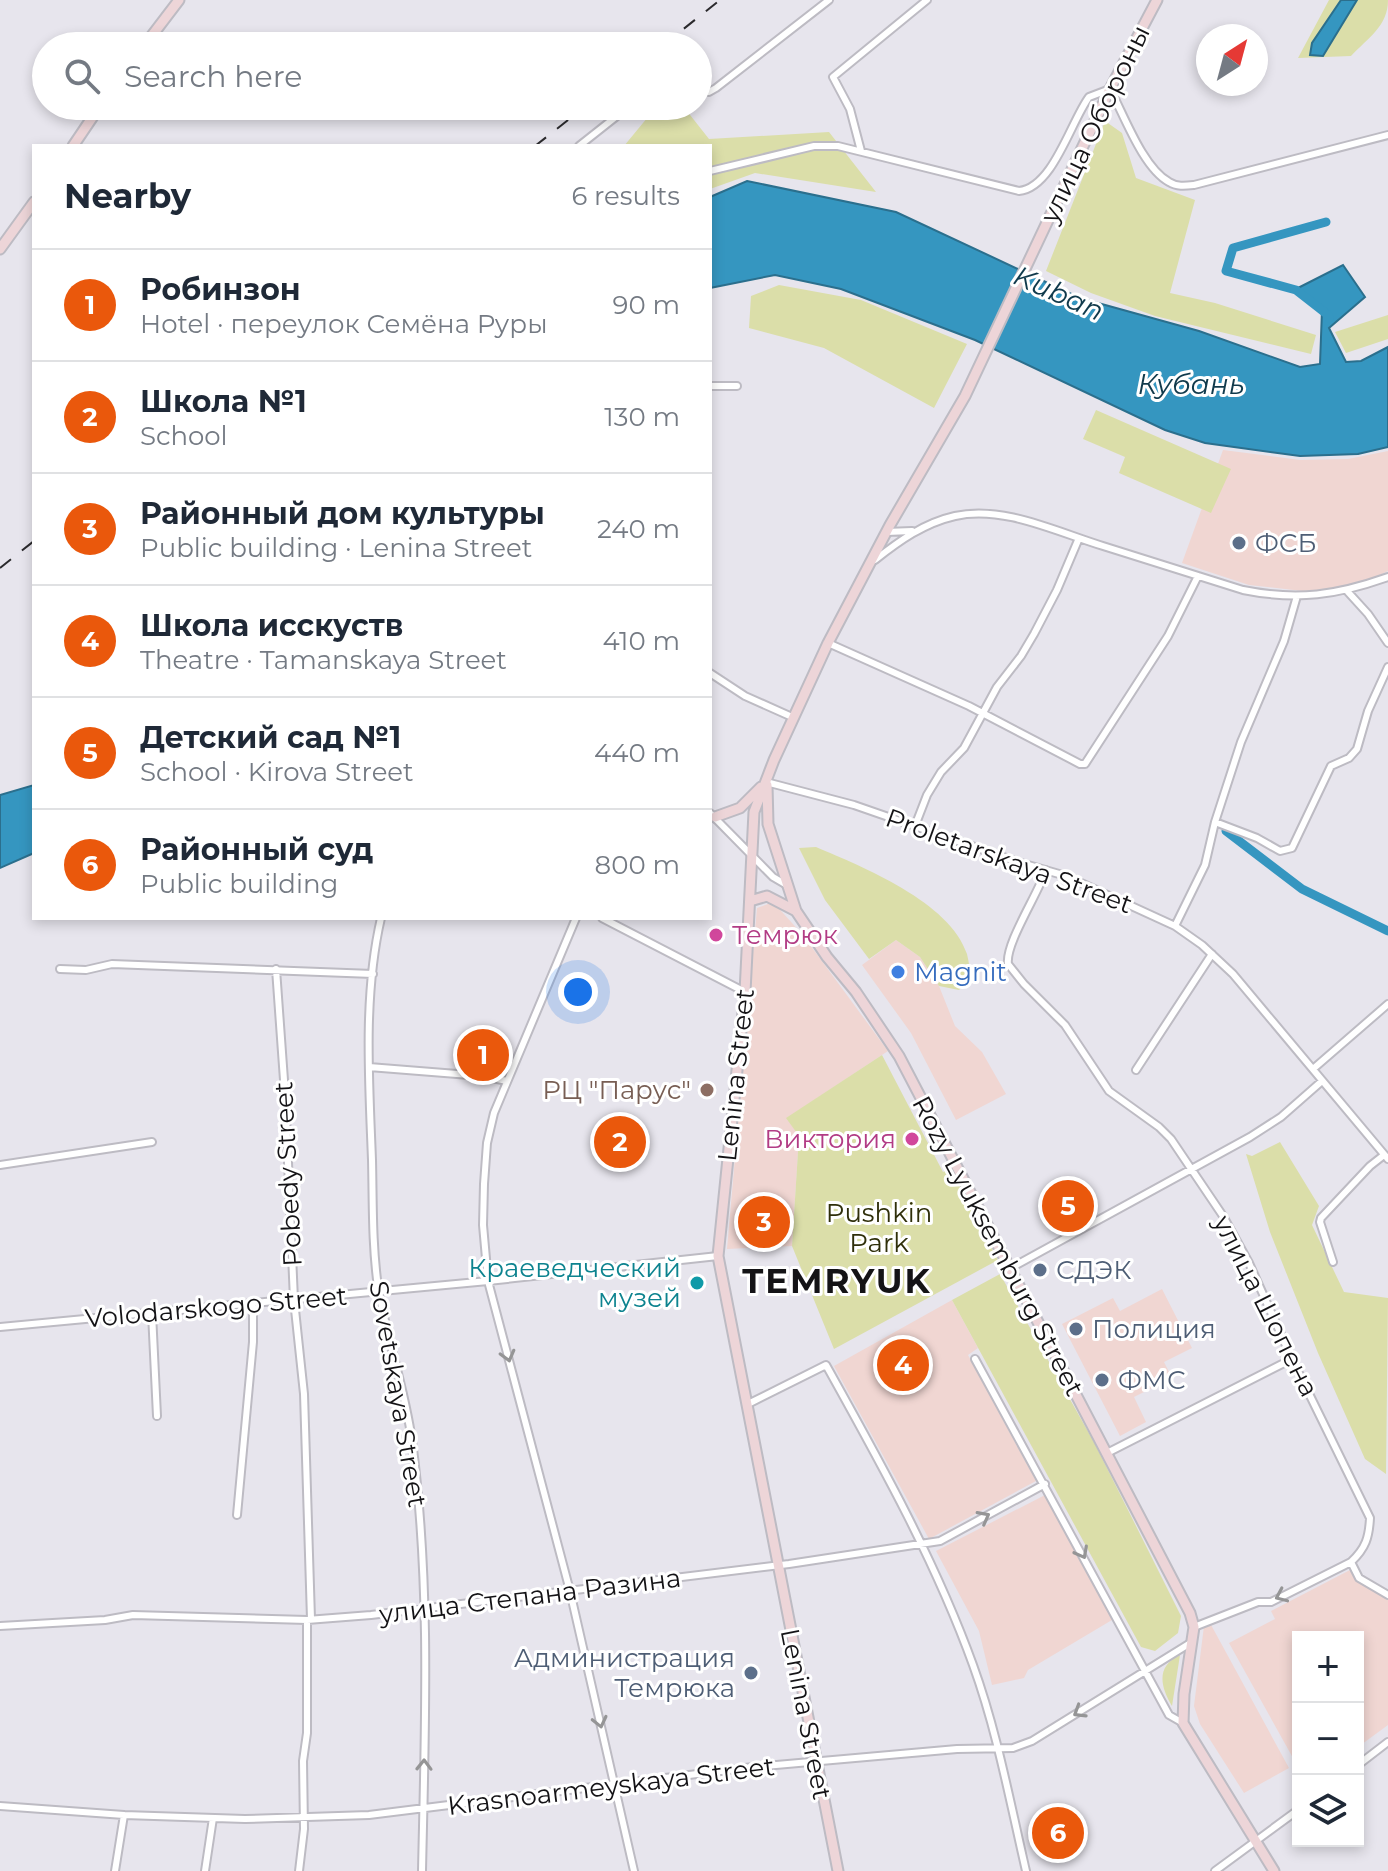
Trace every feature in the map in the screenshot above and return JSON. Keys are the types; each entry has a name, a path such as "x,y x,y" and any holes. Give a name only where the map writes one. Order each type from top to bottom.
{"main road":[{"path":"155,32 179,0"},
{"name":"улица Обороны","path":"978,370 1110,89 1157,0"},
{"path":"74,144 91,120"},
{"path":"0,249 32,205"},
{"name":"Lenina Street","path":"838,1871 718,1256 745,992 754,812 792,717 867,565 978,370"},
{"path":"712,815 740,808 766,782"},
{"name":"Rozy Lyuksemburg Street","path":"766,782 768,824 796,911 899,1056 1181,1593 1194,1627 1183,1723"},
{"path":"750,901 767,896 796,911"},
{"path":"1183,1723 1274,1871"}],"street":[{"path":"712,90 829,0"},
{"path":"861,151 850,109 833,77 927,0"},
{"path":"712,171 814,146 838,146 1019,191 1028,190 1036,185 1059,154 1086,102 1094,94 1110,89 1156,172 1179,186 1194,185 1388,135"},
{"path":"582,144 612,120"},
{"path":"712,386 737,386"},
{"path":"867,565 916,531 946,518 976,513 1000,515 1270,595 1348,592 1388,577"},
{"path":"886,532 916,531"},
{"path":"915,826 927,795 941,772 964,748 997,687 1034,634 1079,538"},
{"path":"828,643 969,706 1085,764 1168,636 1198,576"},
{"path":"1348,592 1388,643"},
{"path":"1175,926 1205,865 1215,822 1241,742 1284,641 1297,596"},
{"path":"1215,822 1257,838 1280,851 1292,848 1331,766 1349,758 1357,749 1368,711 1388,667"},
{"path":"712,674 745,696 792,717"},
{"name":"Proletarskaya Street","path":"766,782 854,805 1046,870 1130,903 1175,926 1212,954 1257,1001 1386,1157"},
{"path":"712,815 773,877 785,884"},
{"name":"улица Шопена","path":"1046,870 1040,889 1008,950 1008,964 1065,1025 1109,1091 1171,1139 1223,1216 1249,1263 1370,1518 1363,1552 1351,1562"},
{"name":"Sovetskaya Street","path":"381,920 373,974 369,1067 374,1236 379,1292 411,1439 420,1515 426,1610 422,1871"},
{"path":"575,920 507,1081 487,1143 483,1225 488,1281 570,1591 634,1871"},
{"path":"606,920 745,992"},
{"path":"1136,1070 1212,954"},
{"path":"60,969 86,970 112,964 373,974"},
{"name":"Pobedy Street","path":"276,969 294,1300 307,1454 307,1733 303,1761 304,1829 299,1871"},
{"path":"1313,1069 1388,1004"},
{"path":"369,1067 482,1076 507,1081"},
{"path":"1009,1269 1193,1171 1281,1117 1322,1081"},
{"path":"0,1165 152,1142"},
{"path":"1333,1262 1320,1222 1324,1214 1361,1175 1386,1157"},
{"name":"Volodarskogo Street","path":"0,1327 379,1292 718,1256"},
{"path":"237,1515 253,1342 253,1304"},
{"path":"152,1313 157,1416"},
{"path":"975,1359 1169,1715 1183,1723"},
{"path":"1107,1453 1292,1359"},
{"path":"746,1405 826,1365 922,1544 974,1669 997,1748 1026,1871"},
{"name":"улица Степана Разина","path":"0,1626 105,1620 133,1615 309,1620 426,1610 778,1565 940,1541 1045,1484"},
{"path":"1194,1627 1258,1602 1271,1602 1351,1562 1359,1578 1388,1595"},
{"name":"Krasnoarmeyskaya Street","path":"0,1806 124,1815 303,1818 423,1809 815,1761 957,1749 1013,1748 1032,1741 1192,1642"},
{"path":"1364,1760 1388,1742"},
{"path":"115,1871 124,1815"},
{"path":"1215,1871 1292,1815"},
{"path":"205,1871 213,1818"}],"shaded area":[{"path":"1223,450 1300,460 1348,459 1388,451 1388,571 1360,584 1311,592 1249,585 1182,563"},
{"path":"773,902 802,934 888,1051 787,1118 799,1136 792,1246 727,1249 757,908"},
{"path":"896,940 920,957 939,986 955,1026 982,1052 1006,1094 956,1120 911,1033 862,965"},
{"path":"1162,1289 1192,1348 1164,1362 1172,1378 1134,1397 1146,1422 1120,1436 1062,1324 1113,1298 1120,1311"},
{"path":"952,1300 978,1348 968,1355 1036,1481 929,1539 834,1366"},
{"path":"1045,1495 1112,1620 1028,1670 1024,1678 992,1685 979,1631 936,1551"},
{"path":"1350,1570 1354,1578 1388,1599 1388,1725 1364,1743 1364,1631 1292,1631 1292,1756 1229,1643 1275,1619 1271,1611"},
{"path":"1210,1623 1289,1768 1244,1793 1200,1724 1194,1706 1204,1626"}],"green space":[{"path":"1329,0 1388,0 1381,24 1351,56 1298,58"},
{"path":"645,120 694,120 709,139 829,132 876,192 755,173 712,188 712,144 626,144"},
{"path":"1105,121 1122,133 1136,178 1195,200 1170,293 1215,303 1316,335 1311,354 1155,316 1091,293 1046,271"},
{"path":"779,285 861,300 967,344 934,408 824,348 749,328 751,296"},
{"path":"1388,315 1388,339 1346,353 1335,332"},
{"path":"1096,410 1231,469 1211,513 1119,473 1125,457 1083,439"},
{"path":"816,847 903,888 943,918 958,935 967,954 971,979 959,990 939,986 920,957 896,940 869,959 825,900 799,848"},
{"name":"Pushkin Park","path":"882,1055 943,1172 950,1168 998,1260 834,1349 792,1246 799,1136 786,1118"},
{"path":"1280,1142 1319,1206 1312,1225 1344,1292 1388,1298 1386,1474 1365,1459 1318,1353 1270,1232 1246,1154 1252,1156"},
{"path":"1000,1274 1095,1444 1181,1616 1178,1633 1155,1651 1141,1647 952,1300"},
{"path":"1180,1655 1172,1706 1162,1677 1167,1665"}],"water":[{"path":"1341,0 1357,0 1323,56 1310,55 1312,43"},
{"name":"Кубань","path":"747,181 896,212 1080,298 1199,331 1300,367 1320,364 1322,310 1294,290 1343,265 1365,297 1329,328 1346,362 1361,361 1388,347 1388,447 1358,454 1300,456 1205,443 1165,430 975,340 841,289 775,275 712,288 712,196"},
{"path":"32,786 32,854 0,868 0,795"}],"waterway":[{"path":"1326,222 1233,248 1226,271 1296,290 1329,318"},
{"path":"1226,831 1302,889 1388,931"}],"railway":[{"path":"680,32 720,0"},
{"path":"538,144 568,120"},
{"path":"0,568 32,543"}],"place":[{"name":"ФСБ","path":"1239,543"},
{"name":"Темрюк","path":"716,935"},
{"name":"Magnit","path":"898,972"},
{"name":"Робинзон","path":"483,1055"},
{"name":"РЦ \"Парус\"","path":"707,1090"},
{"name":"Виктория","path":"912,1139"},
{"name":"Школа №1","path":"620,1142"},
{"name":"Детский сад №1","path":"1068,1206"},
{"name":"Районный дом культуры","path":"764,1222"},
{"name":"СДЭК","path":"1040,1270"},
{"name":"Краеведческий музей","path":"697,1283"},
{"name":"Полиция","path":"1076,1329"},
{"name":"Школа исскуств","path":"903,1365"},
{"name":"ФМС","path":"1102,1380"},
{"name":"Администрация Темрюка","path":"751,1673"},
{"name":"Районный суд","path":"1058,1833"}],"district":[{"name":"TEMRYUK","path":"837,1281"}],"water label":[{"name":"Kuban","path":"1059,293"}]}
